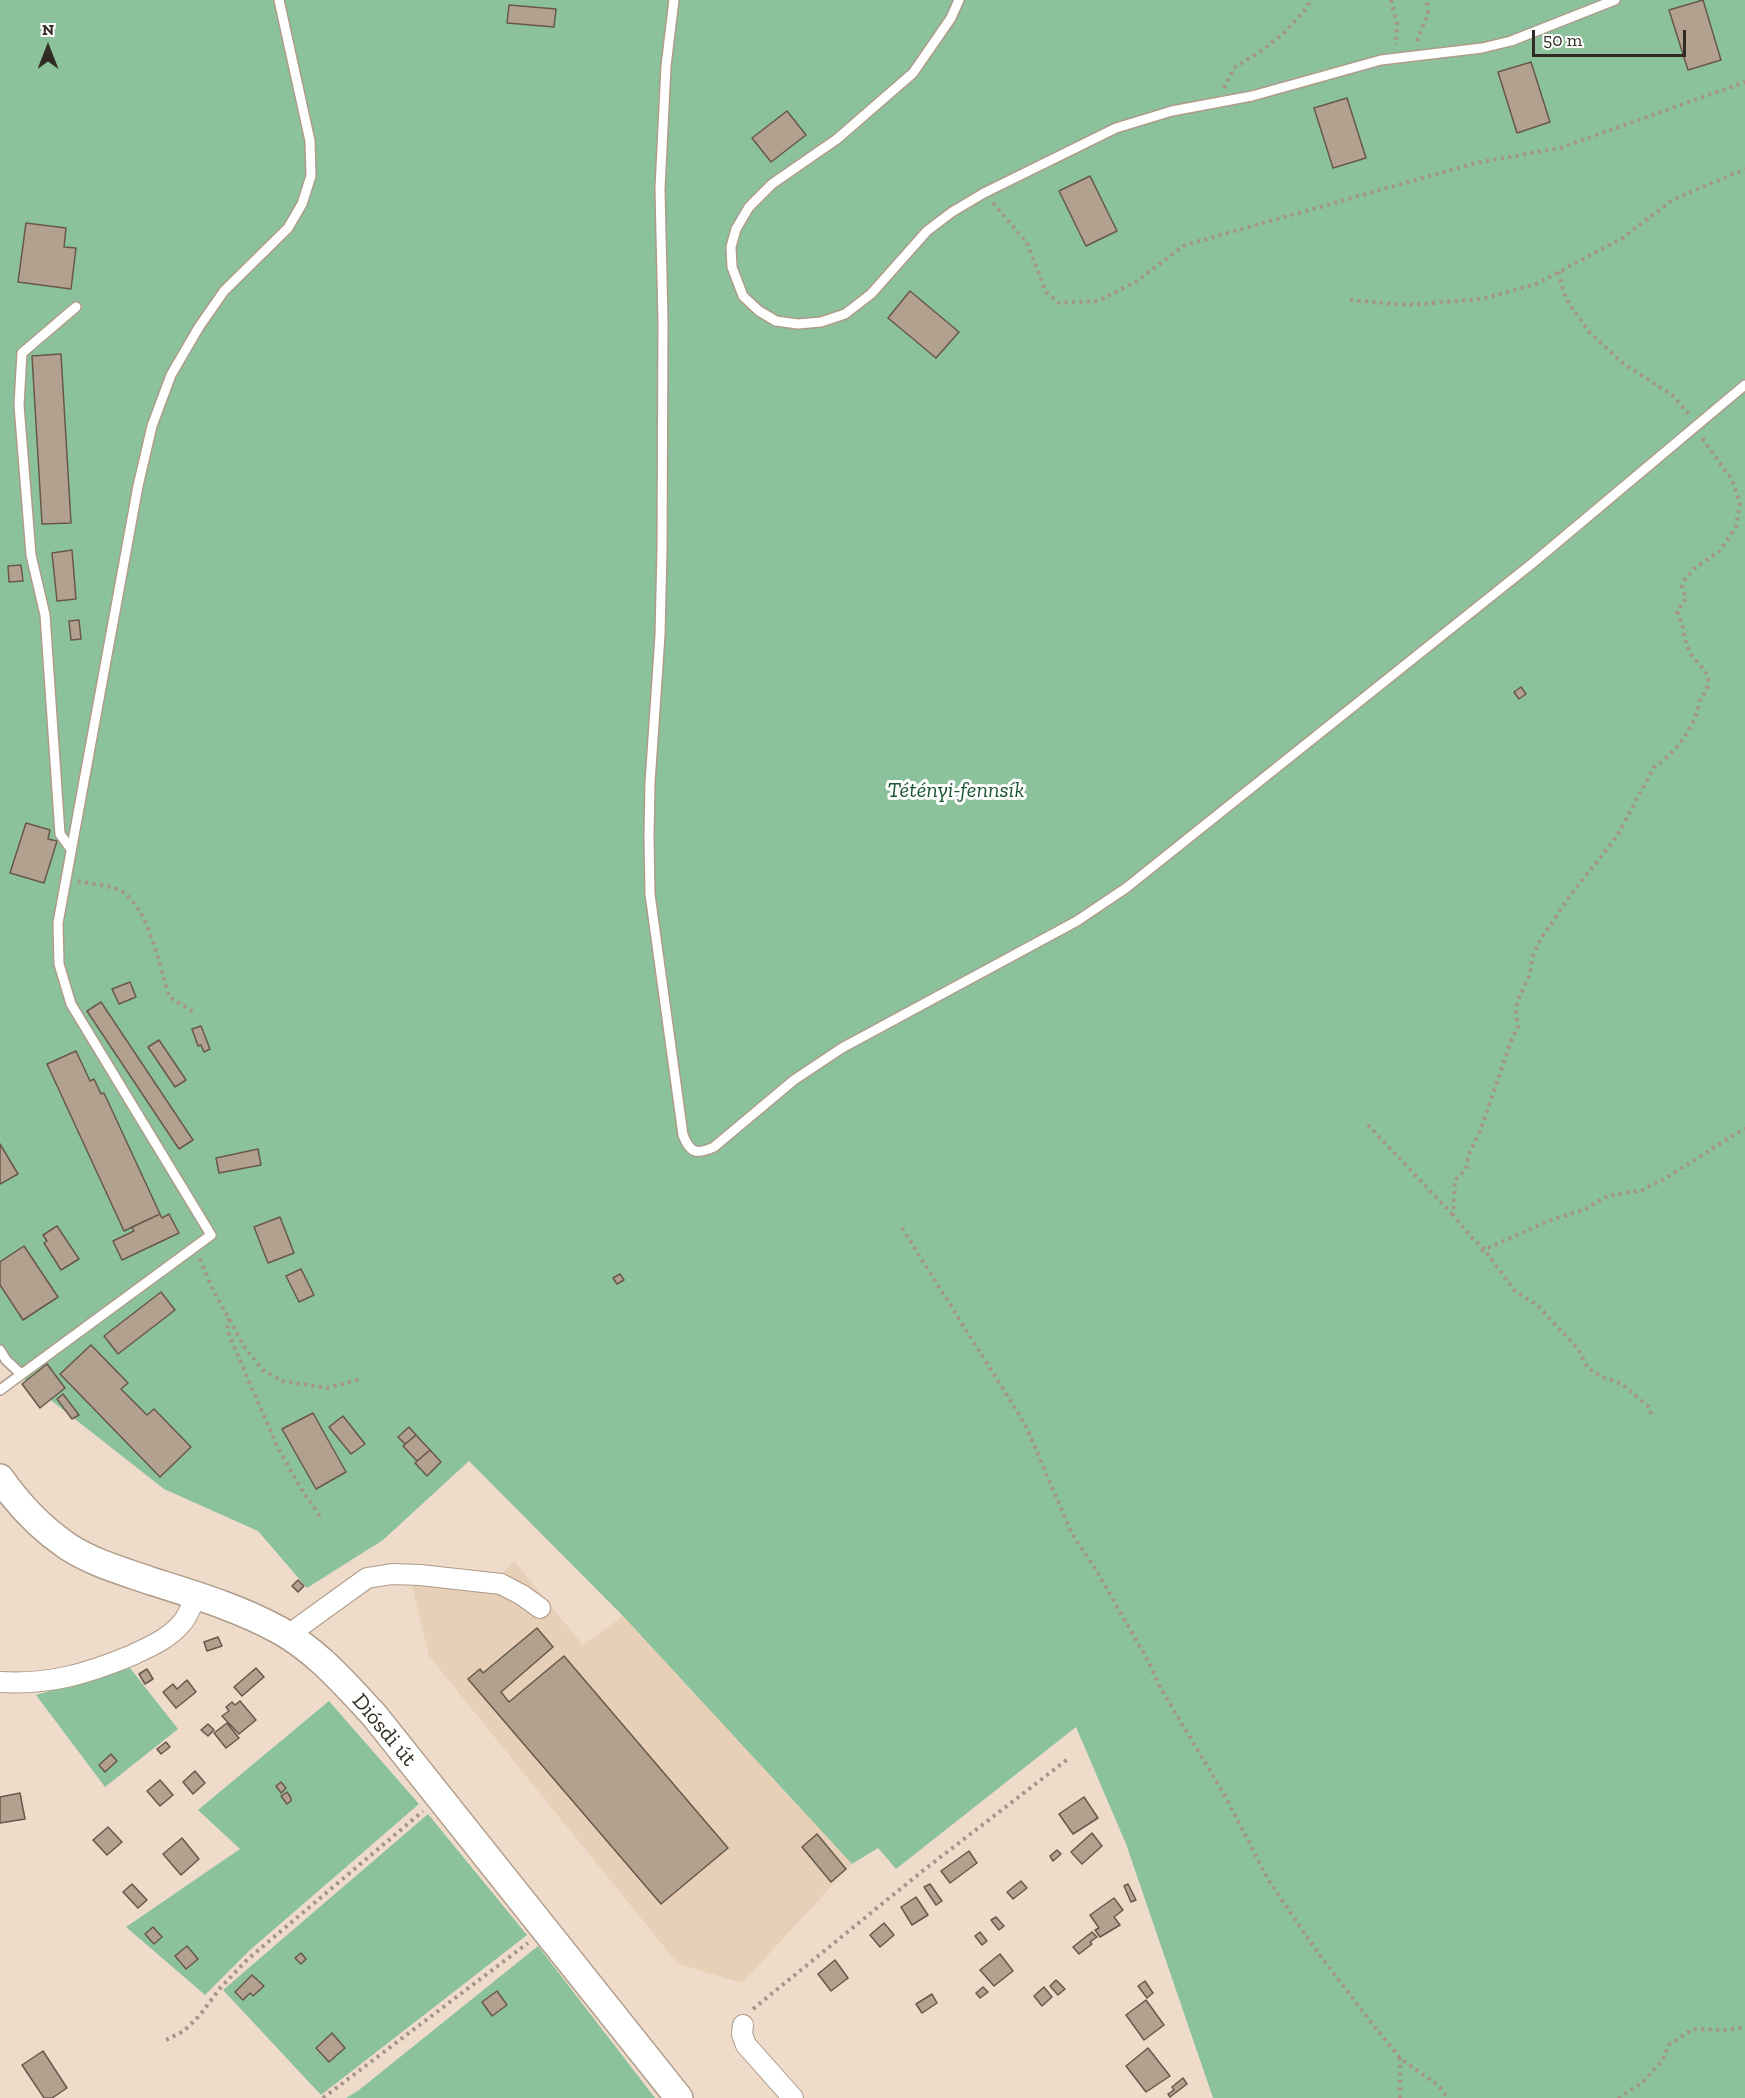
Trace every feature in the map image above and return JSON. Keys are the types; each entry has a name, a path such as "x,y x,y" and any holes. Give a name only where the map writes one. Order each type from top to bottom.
{"main road":[{"name":"Diósdi út","path":"2,1483 48,1532 77,1552 126,1573 237,1610 288,1635 317,1657 374,1715 678,2098"}],"street":[{"path":"288,1635 367,1578 392,1574 501,1584 540,1608"},
{"path":"0,1682 24,1683 65,1679 99,1669 159,1643 183,1623 196,1595"},
{"path":"743,2025 742,2034 746,2045 793,2098"}],"lane":[{"path":"0,1390 211,1235 71,1004 59,964 58,923 136,497 152,426 171,375 199,327 224,291 288,228 302,204 310,176 310,141 279,0"},
{"path":"674,0 666,66 660,189 663,322 662,550 660,635 650,783 649,837 650,894 682,1123 687,1145 693,1151 702,1152 714,1148 794,1080 842,1048 1067,927 1126,888 1534,562 1745,385"},
{"path":"959,0 951,18 913,73 837,139 772,184 749,207 736,230 731,247 732,267 743,296 759,312 776,321 798,324 821,322 845,314 871,294 927,231 952,212 984,193 1116,128 1172,111 1252,96 1351,67 1395,58 1482,48 1511,41 1615,0"},
{"path":"71,849 60,834 45,615 31,555 19,405 22,352 76,307"},
{"path":"0,1350 6,1360 21,1374"}],"path":[{"path":"1218,102 1234,68 1285,32 1311,0"},
{"path":"1391,0 1397,24 1395,58"},
{"path":"1412,56 1428,13 1427,0"},
{"path":"984,193 1027,243 1046,292 1059,303 1098,301 1137,281 1185,245 1476,163 1560,148 1745,82"},
{"path":"1350,300 1407,305 1481,299 1536,284 1622,239 1674,199 1745,169"},
{"path":"1453,1215 1455,1180 1466,1169 1469,1154 1480,1132 1511,1041 1518,1027 1517,1002 1530,974 1532,958 1540,940 1569,897 1617,836 1654,767 1664,760 1683,738 1695,719 1700,701 1706,694 1708,675 1690,654 1685,639 1684,624 1677,612 1686,598 1682,586 1685,579 1697,566 1720,551 1736,526 1740,504 1732,480 1703,441 1697,425 1672,395 1624,364 1590,333 1566,298 1558,272"},
{"path":"66,879 120,891 137,906 146,923 169,997 195,1013"},
{"path":"1368,1125 1453,1215 1514,1290 1538,1306 1578,1349 1588,1368 1600,1376 1622,1384 1649,1407 1651,1414"},
{"path":"1483,1250 1553,1219 1584,1210 1607,1196 1642,1190 1666,1178 1745,1128"},
{"path":"902,1228 1025,1424 1072,1534 1095,1568 1148,1659 1160,1687 1225,1796 1269,1881 1318,1953 1400,2058 1439,2086 1448,2098"},
{"path":"195,1247 213,1290 245,1348 263,1370 282,1381 327,1388 360,1378"},
{"path":"229,1318 228,1330 276,1443 303,1492 320,1516"},
{"path":"743,2025 751,2011 760,2003 920,1873 1070,1758"},
{"path":"166,2040 184,2031 200,2016 220,1987 248,1959 440,1797"},
{"path":"322,2098 518,1952 545,1929"},
{"path":"1618,2098 1642,2082 1662,2061 1670,2045 1693,2029 1724,2030 1745,2027"},
{"path":"1400,2058 1400,2098"}],"shaded area":[{"path":"514,1561 583,1645 623,1616 852,1864 742,1983 678,1964 429,1656 409,1573 499,1577"}],"green space":[{"name":"Tétényi-fennsík","path":"0,0 1745,0 1745,2098 1213,2098 1126,1844 1076,1727 896,1869 878,1848 852,1864 623,1616 469,1461 383,1540 307,1588 258,1531 164,1489 20,1376 0,1355"},
{"path":"130,1668 178,1729 105,1787 36,1695"},
{"path":"329,1701 419,1804 250,1950 205,1995 126,1927 240,1849 198,1810"},
{"path":"428,1814 527,1935 321,2095 223,1990"},
{"path":"538,1946 655,2098 346,2098 359,2090"}],"building":[{"path":"1703,0 1721,60 1688,70 1669,10"},
{"path":"509,5 556,9 554,27 507,23"},
{"path":"1531,62 1550,122 1517,133 1498,72"},
{"path":"1347,98 1366,158 1333,168 1314,108"},
{"path":"787,111 806,135 771,162 752,138"},
{"path":"1090,176 1117,231 1086,246 1059,191"},
{"path":"26,223 66,228 64,247 76,248 71,289 18,282"},
{"path":"910,291 959,332 936,358 888,318"},
{"path":"61,354 71,523 42,524 32,356"},
{"path":"72,550 76,599 57,601 52,553"},
{"path":"21,565 23,581 9,582 8,566"},
{"path":"79,620 81,639 71,640 69,621"},
{"path":"1521,687 1526,694 1519,699 1514,692"},
{"path":"26,823 50,830 48,839 57,841 44,883 10,873"},
{"path":"130,982 136,997 119,1004 112,989"},
{"path":"101,1002 193,1140 179,1149 87,1011"},
{"path":"201,1026 210,1049 204,1052 201,1045 198,1046 192,1029"},
{"path":"159,1040 186,1080 175,1087 148,1047"},
{"path":"76,1051 90,1081 94,1079 101,1094 104,1093 160,1214 124,1231 47,1064"},
{"path":"0,1144 18,1174 0,1184"},
{"path":"258,1149 261,1165 219,1173 216,1158"},
{"path":"160,1214 162,1218 169,1214 179,1233 122,1260 113,1241 134,1231 132,1227"},
{"path":"280,1217 294,1253 268,1263 254,1227"},
{"path":"57,1226 79,1259 61,1270 44,1243 47,1241 43,1235"},
{"path":"24,1246 58,1297 23,1320 0,1285 0,1262"},
{"path":"301,1269 314,1295 299,1302 286,1276"},
{"path":"620,1274 624,1280 617,1284 613,1278"},
{"path":"161,1292 175,1310 118,1354 104,1336"},
{"path":"91,1345 128,1383 121,1389 147,1415 154,1409 191,1447 160,1477 60,1374"},
{"path":"47,1364 65,1388 40,1408 22,1384"},
{"path":"63,1394 79,1415 72,1419 57,1399"},
{"path":"313,1413 346,1472 316,1489 282,1429"},
{"path":"343,1416 365,1444 351,1454 329,1427"},
{"path":"409,1427 416,1435 405,1444 398,1437"},
{"path":"416,1435 430,1450 417,1461 403,1446"},
{"path":"430,1450 441,1462 427,1476 415,1463"},
{"path":"298,1580 304,1586 298,1592 292,1586"},
{"path":"537,1628 553,1647 501,1692 509,1702 564,1656 728,1848 661,1904 468,1679 480,1669 483,1673"},
{"path":"218,1637 222,1646 207,1651 204,1642"},
{"path":"256,1668 264,1677 242,1696 234,1687"},
{"path":"147,1669 153,1679 145,1684 139,1674"},
{"path":"187,1680 196,1692 176,1708 163,1692 173,1684 177,1689"},
{"path":"240,1701 256,1720 239,1734 222,1716 229,1711 226,1707 232,1702 235,1705"},
{"path":"227,1723 239,1738 226,1748 214,1733"},
{"path":"208,1724 214,1730 208,1736 201,1730"},
{"path":"166,1742 170,1747 161,1754 157,1749"},
{"path":"111,1754 117,1761 105,1772 99,1765"},
{"path":"195,1771 205,1783 193,1794 183,1782"},
{"path":"160,1780 173,1795 160,1806 147,1791"},
{"path":"281,1782 286,1788 281,1793 276,1786"},
{"path":"287,1792 291,1801 287,1804 281,1796"},
{"path":"20,1793 25,1819 0,1823 0,1797"},
{"path":"1084,1797 1098,1818 1073,1834 1059,1814"},
{"path":"108,1827 122,1842 107,1855 93,1840"},
{"path":"1092,1833 1102,1846 1082,1864 1071,1852"},
{"path":"817,1834 846,1869 831,1882 802,1847"},
{"path":"182,1838 199,1859 181,1875 163,1854"},
{"path":"1057,1850 1061,1854 1053,1861 1050,1856"},
{"path":"969,1851 977,1863 950,1883 941,1871"},
{"path":"1021,1881 1027,1888 1013,1899 1007,1892"},
{"path":"132,1884 147,1900 138,1908 123,1892"},
{"path":"930,1884 942,1901 936,1905 924,1887"},
{"path":"1128,1884 1136,1900 1131,1902 1124,1886"},
{"path":"916,1897 928,1915 912,1925 901,1907"},
{"path":"1114,1898 1123,1910 1114,1917 1120,1925 1100,1937 1095,1930 1099,1928 1090,1915"},
{"path":"996,1917 1004,1926 999,1930 991,1920"},
{"path":"884,1923 894,1935 880,1947 870,1935"},
{"path":"153,1927 162,1937 154,1944 145,1934"},
{"path":"980,1932 987,1941 982,1945 975,1936"},
{"path":"1092,1932 1097,1937 1079,1954 1073,1947"},
{"path":"187,1946 198,1959 186,1969 175,1956"},
{"path":"301,1953 306,1959 301,1964 295,1958"},
{"path":"1000,1954 1013,1971 994,1986 980,1970"},
{"path":"835,1960 848,1978 831,1991 818,1974"},
{"path":"252,1975 264,1986 253,1996 250,1993 243,2000 235,1992"},
{"path":"1056,1980 1065,1989 1058,1995 1050,1986"},
{"path":"1145,1981 1153,1993 1147,1998 1138,1986"},
{"path":"983,1987 988,1992 980,1998 976,1993"},
{"path":"1044,1987 1052,1997 1042,2006 1034,1996"},
{"path":"497,1991 507,2005 492,2016 482,2002"},
{"path":"932,1994 937,2003 922,2013 916,2004"},
{"path":"1146,2000 1164,2025 1144,2040 1126,2015"},
{"path":"332,2033 345,2048 329,2062 316,2048"},
{"path":"1148,2048 1170,2076 1146,2092 1126,2066"},
{"path":"43,2051 67,2088 52,2098 44,2098 22,2065"},
{"path":"1183,2078 1187,2084 1170,2097 1168,2094 1174,2090 1172,2087"}]}
